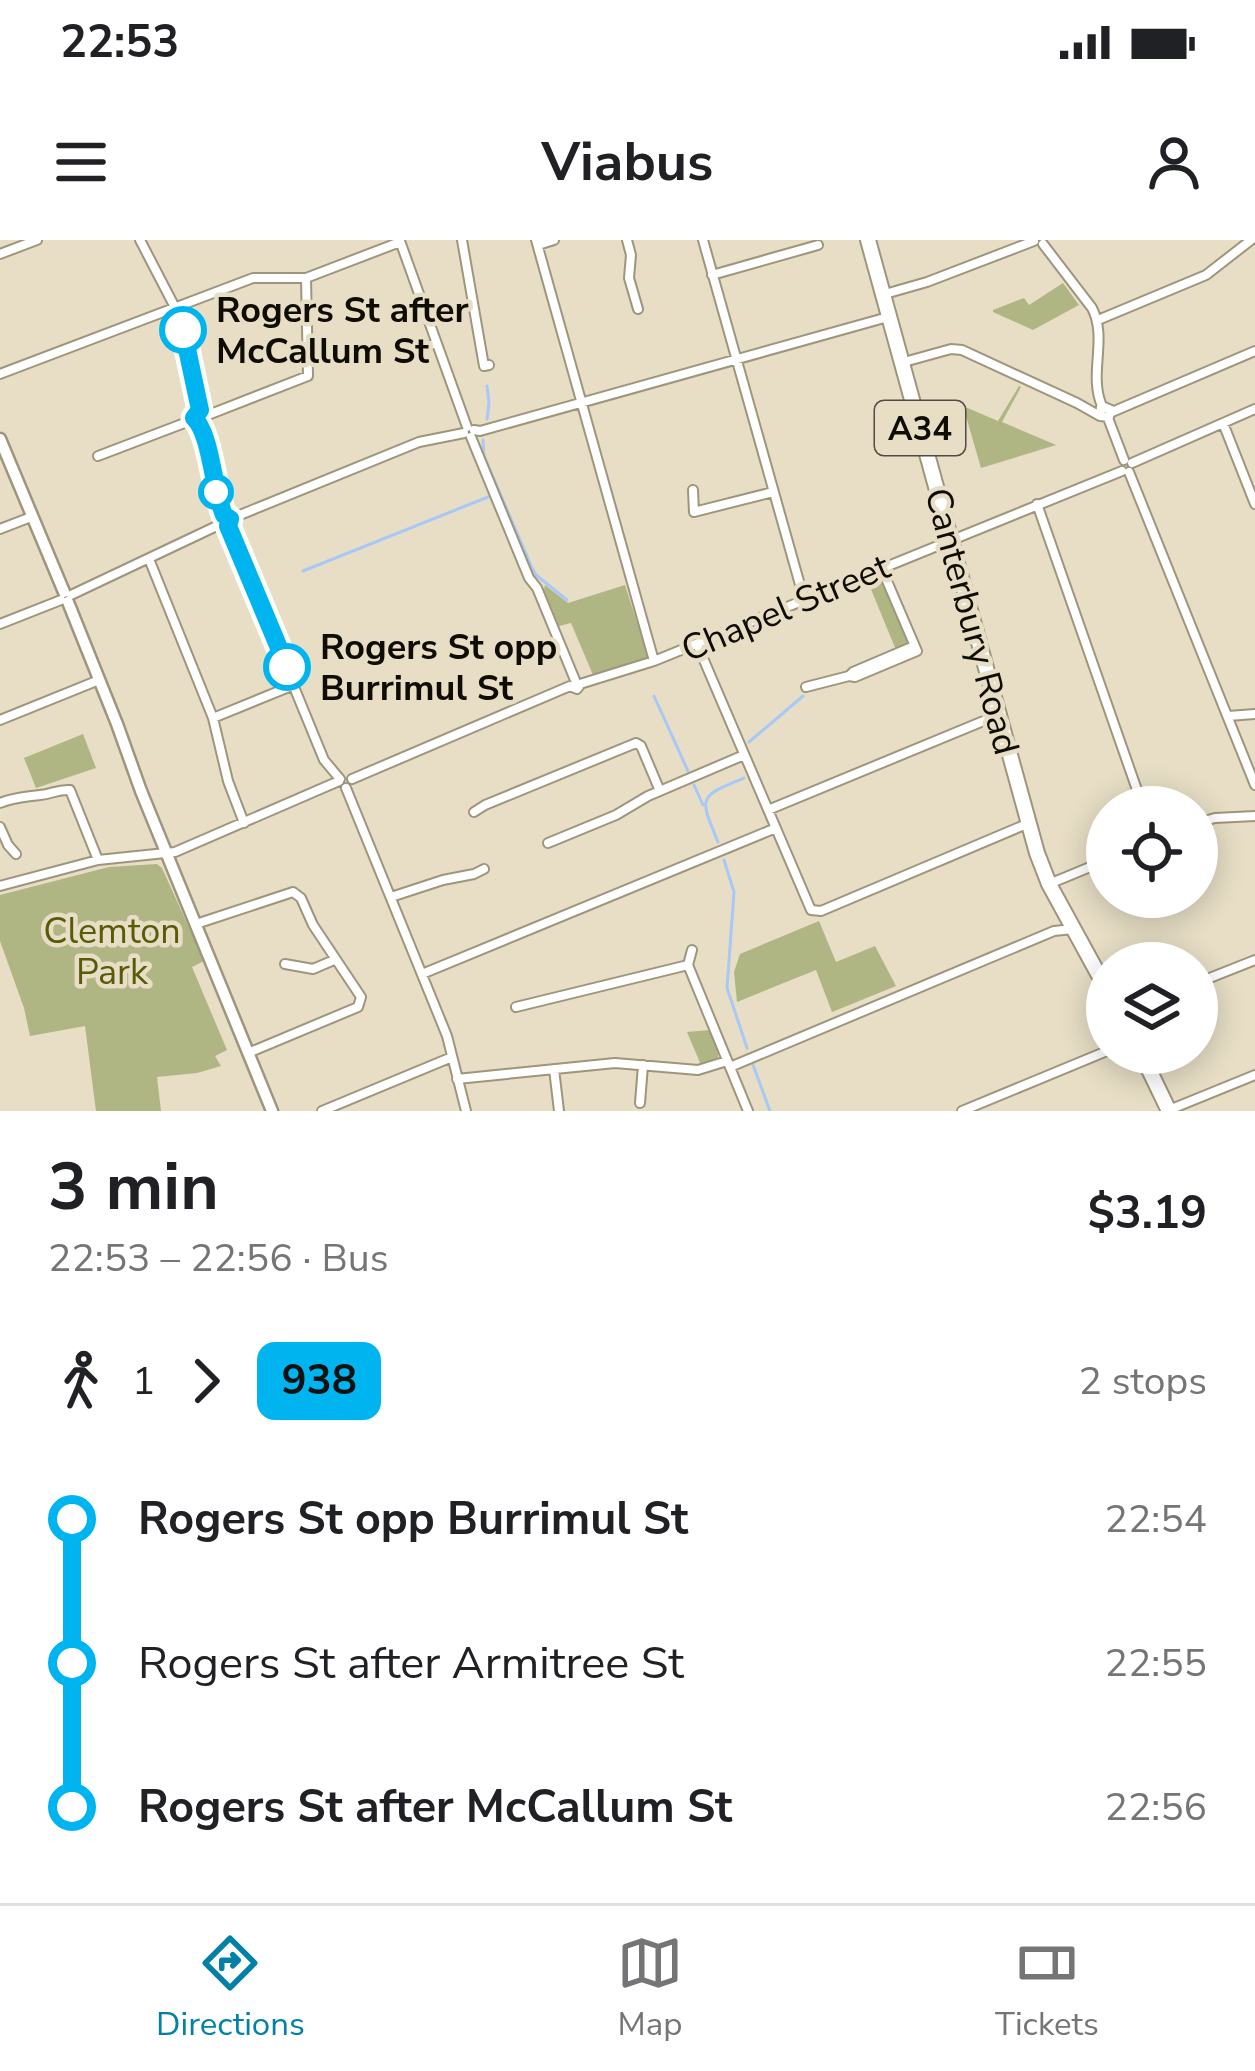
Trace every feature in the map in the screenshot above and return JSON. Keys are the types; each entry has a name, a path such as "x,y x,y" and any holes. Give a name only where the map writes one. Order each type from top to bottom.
{"highway":[{"name":"Canterbury Road","path":"868,240 1029,823 1049,884 1086,952"},
{"path":"1151,1074 1169,1110"}],"main road":[{"path":"0,439 272,1111"}],"street":[{"path":"0,254 37,240"},
{"path":"140,240 176,306 217,499 329,768 332,780 323,787"},
{"path":"462,240 484,366 489,365"},
{"path":"554,240 537,242 654,661"},
{"path":"627,240 629,278 638,309"},
{"path":"703,240 804,599"},
{"path":"1098,320 1206,275 1252,240"},
{"path":"0,374 253,278 306,278 399,241 469,432 575,683"},
{"path":"883,294 1040,241 1098,320 1096,391 1255,785"},
{"path":"712,275 818,245"},
{"path":"98,455 308,376 306,278"},
{"path":"0,624 226,521 419,442 582,403 889,317"},
{"path":"412,352 435,343"},
{"path":"902,362 962,350 1105,412 1255,351"},
{"path":"1077,403 1096,391"},
{"name":"Chapel Street","path":"0,886 98,860 168,854 575,683 697,644 1255,409"},
{"path":"1222,423 1255,504"},
{"path":"693,490 694,512 773,492"},
{"path":"1037,504 1136,786"},
{"path":"0,529 31,517"},
{"path":"149,559 213,718 244,823"},
{"path":"806,687 850,676 916,648 881,567"},
{"path":"697,644 814,912 1029,823"},
{"path":"0,720 100,680"},
{"path":"213,718 294,685"},
{"path":"768,810 1000,714"},
{"path":"1228,716 1255,714"},
{"path":"474,812 636,743 660,791"},
{"path":"323,753 343,781 446,1032 466,1111"},
{"path":"548,843 744,755"},
{"path":"329,768 343,781"},
{"name":"Chapel Street","path":"309,795 343,781"},
{"path":"0,803 21,795 70,790 98,860"},
{"path":"1218,818 1255,816"},
{"path":"0,827 16,854"},
{"path":"422,974 776,828"},
{"path":"391,896 484,869"},
{"path":"1049,884 1086,869"},
{"path":"196,924 293,892 359,992 360,1006 248,1053"},
{"path":"458,1079 615,1064 698,1070 729,1064 1070,923"},
{"path":"692,950 688,964 748,1111"},
{"path":"285,964 313,969 334,960"},
{"path":"1218,975 1255,960"},
{"path":"516,1007 688,964"},
{"path":"322,1111 452,1057"},
{"path":"962,1111 1086,1060"},
{"path":"640,1103 643,1066"},
{"path":"554,1069 559,1111"},
{"path":"1169,1110 1255,1075"}],"green space":[{"path":"1063,283 1079,305 1033,330 993,312 1024,298 1029,305"},
{"path":"1019,386 1002,422 1056,445 981,468 963,406 998,421"},
{"path":"881,576 909,642 896,650 868,582"},
{"path":"545,585 568,603 625,585 649,659 593,675 571,623 559,626"},
{"path":"83,734 96,768 36,788 24,758"},
{"name":"Clemton Park","path":"157,864 204,961 192,967 227,1050 215,1056 221,1066 157,1077 161,1111 96,1111 85,1026 30,1036 0,941 0,895 109,867"},
{"path":"819,921 836,962 875,946 896,986 832,1012 816,970 737,1002 734,972 740,954"},
{"path":"710,1030 717,1059 701,1065 687,1032"}],"waterway":[{"path":"487,386 487,419"},
{"path":"483,440 484,456 532,568 567,600"},
{"path":"303,571 488,497"},
{"path":"654,696 688,771"},
{"path":"749,742 803,696"},
{"path":"718,842 707,800 744,778"},
{"path":"694,785 703,805"},
{"path":"724,860 734,892 727,988 747,1048"},
{"path":"753,1065 770,1111"}],"bus line":[{"name":"938","path":"183,330 200,410 194,418 201,424 217,499 230,519 228,526 287,667"}],"place":[{"name":"Rogers St after McCallum St","path":"183,330"},
{"name":"Rogers St opp Burrimul St","path":"287,667"}]}
